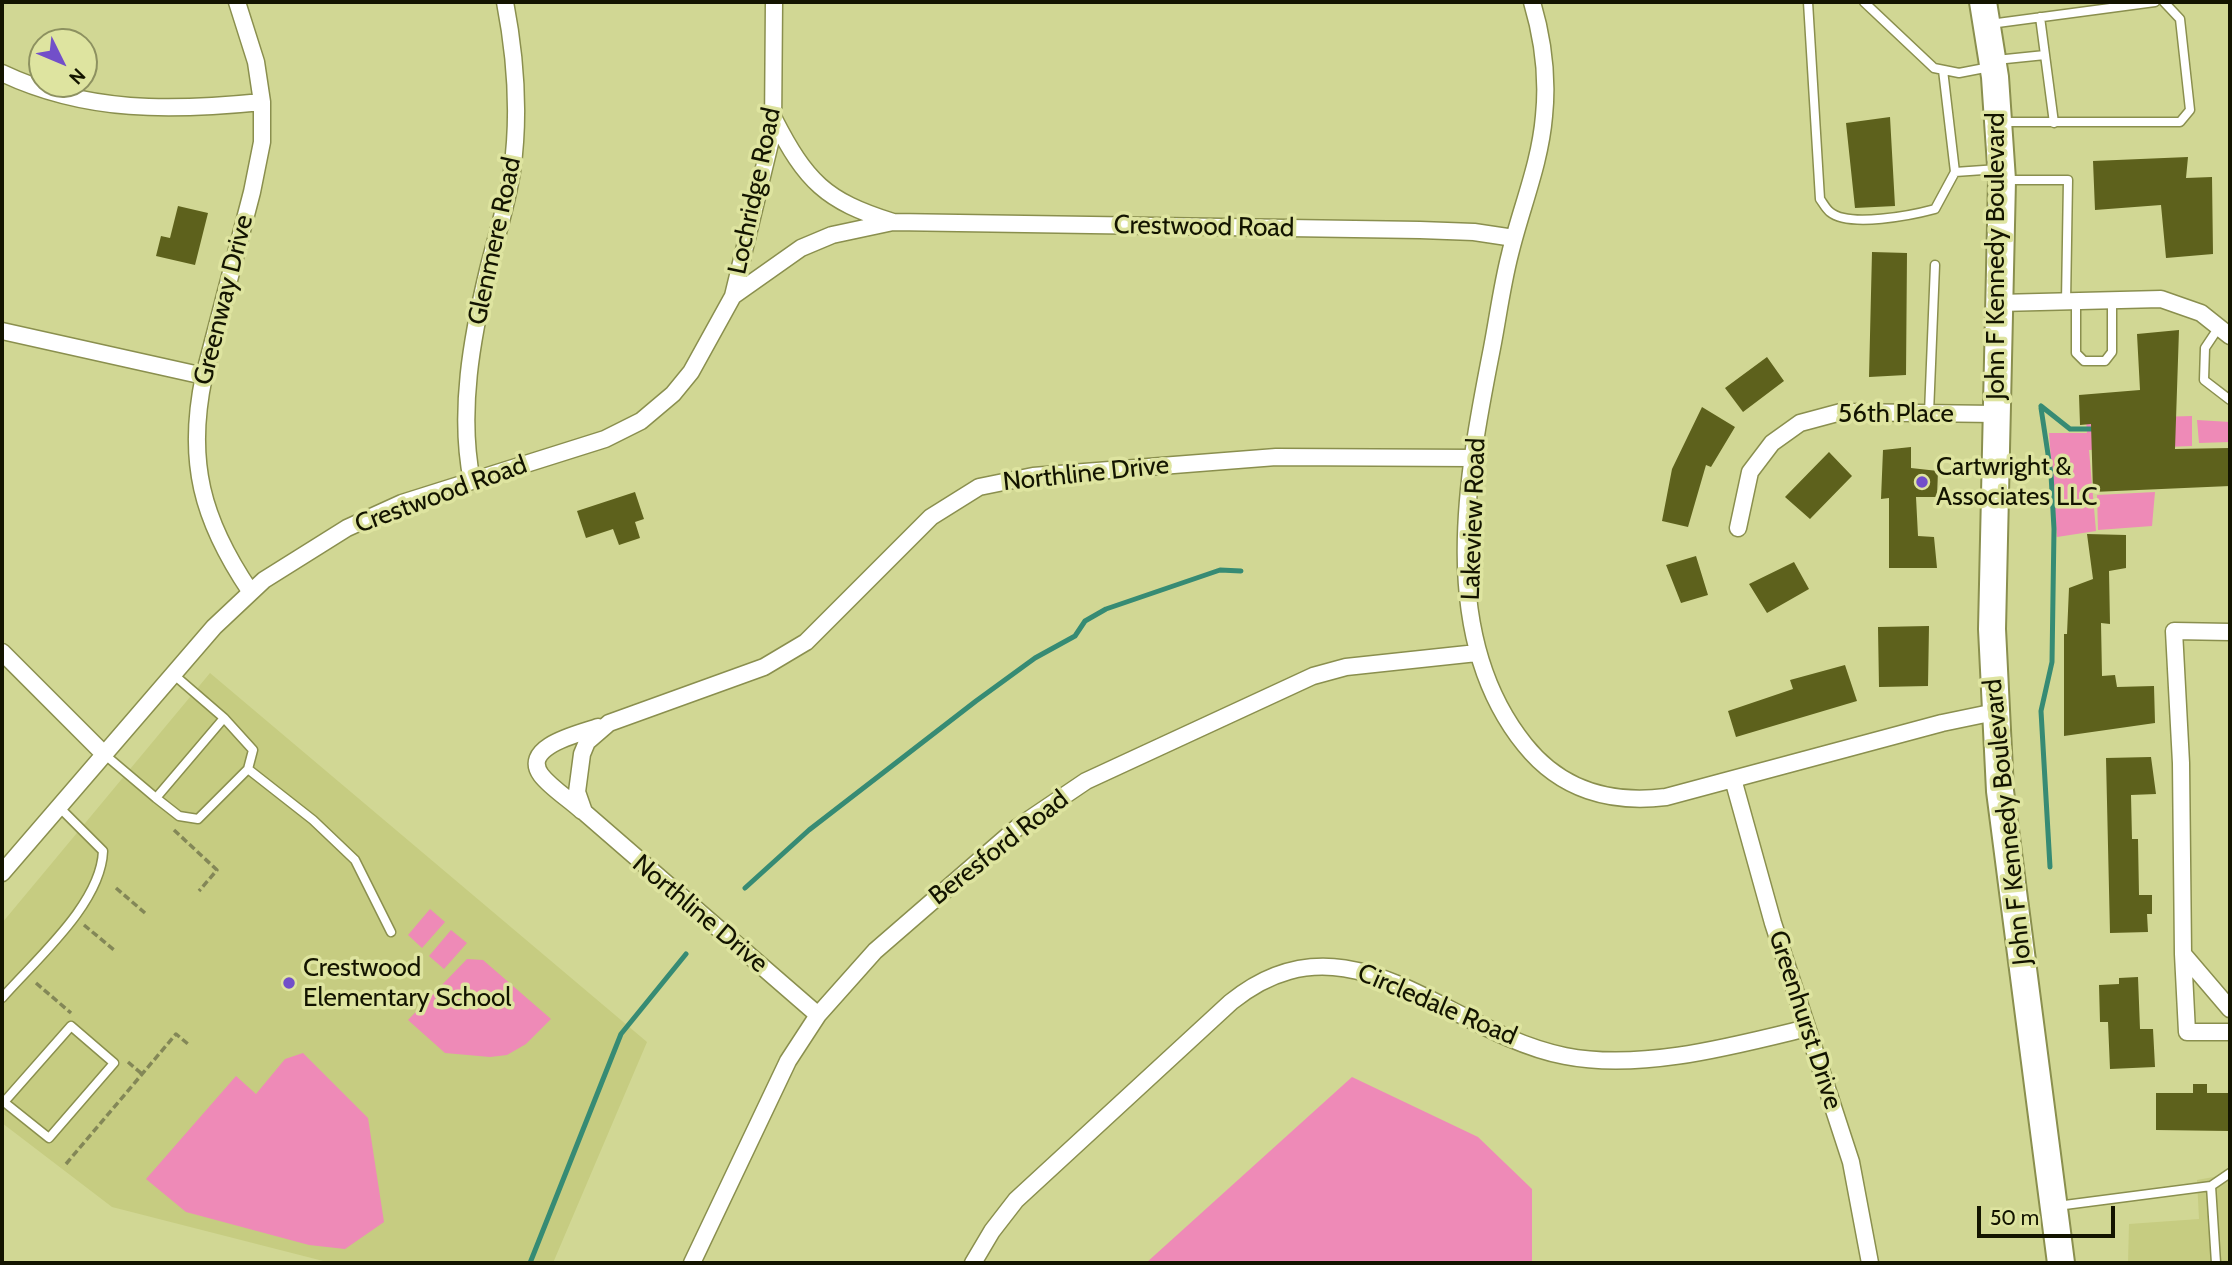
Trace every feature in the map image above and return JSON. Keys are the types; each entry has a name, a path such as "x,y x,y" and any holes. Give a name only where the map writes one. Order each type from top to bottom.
{"main road":[{"name":"John F Kennedy Boulevard","path":"1985,13 1993,63 2001,174 1992,629 1995,712 2000,792 2061,1263"}],"street":[{"name":"Greenway Drive","path":"237,2 257,62 262,102 262,142 252,192 204,376 196,424 201,492 226,555 250,591"},
{"name":"Glenmere Road","path":"472,481 467,457 467,417 475,335 506,203 516,139 516,70 505,2"},
{"name":"Lochridge Road","path":"733,296 774,119 774,2"},
{"name":"Lakeview Road","path":"1532,2 1544,50 1544,116 1537,160 1514,238 1480,408 1473,458 1467,552 1469,610 1477,653 1494,696 1517,735 1546,767 1583,790 1611,798 1637,801 1733,779 1942,723 1995,712"},
{"path":"2,73 62,95 117,107 158,109 262,102"},
{"name":"Crestwood Road","path":"774,119 808,177 849,207 892,222"},
{"name":"Crestwood Road","path":"2,873 173,674 250,591 347,527 402,503 605,439 647,416 673,394 691,372 733,296 801,248 832,235 892,222 1434,230 1514,238"},
{"path":"1999,303 2161,299 2181,304 2225,332"},
{"path":"2,331 204,376"},
{"name":"56th Place","path":"1738,528 1750,472 1772,443 1800,423 1841,412 1996,414"},
{"name":"Northline Drive","path":"818,1015 541,775 538,760 540,752 550,744 765,667 806,642 931,517 979,487 1033,476 1276,457 1473,458"},
{"path":"2230,632 2174,631 2181,763 2183,954 2187,1032 2230,1032"},
{"path":"2,652 104,754"},
{"name":"Beresford Road","path":"692,1263 767,1101 818,1015 867,959 1018,827 1086,781 1313,676 1346,667 1477,653"},
{"name":"Northline Drive","path":"584,812 577,792 582,754 587,741 609,723"},
{"name":"Greenhurst Drive","path":"1733,779 1773,923 1851,1162 1870,1263"},
{"path":"2183,954 2230,1009"},
{"name":"Circledale Road","path":"973,1263 992,1231 1035,1181 1231,1002 1260,981 1282,971 1318,964 1360,970 1530,1046 1565,1056 1599,1060 1651,1059 1807,1028"}],"lane":[{"path":"1808,2 1820,199 1832,214 1848,219 1909,216 1936,209 1955,172 1943,69"},
{"path":"1864,2 1934,68 1959,73 1993,63 2045,55"},
{"path":"1985,13 2040,17 2155,2"},
{"path":"1998,122 2180,121 2186,118 2190,110 2180,19 2164,2"},
{"path":"2040,17 2054,123"},
{"path":"1955,172 2068,180 2071,302 2076,353 2084,361 2105,361 2112,352 2112,300"},
{"path":"1929,413 1935,265"},
{"path":"2225,332 2205,348 2204,380 2230,400"},
{"path":"104,754 179,816 198,819 248,769 253,750 224,718 173,674"},
{"path":"156,798 224,718"},
{"path":"248,769 313,820 355,860 391,932"},
{"path":"2,998 88,900 102,870 103,851 59,807"},
{"path":"71,1027 114,1063 49,1139 3,1100 71,1027"},
{"path":"2054,1206 2211,1186 2230,1173"},
{"path":"2211,1186 2216,1263"}],"path":[{"path":"174,830 217,870 199,891"},
{"path":"116,888 145,913"},
{"path":"85,925 114,950"},
{"path":"66,1164 176,1034 188,1044"}],"shaded area":[{"path":"2192,416 2192,446 2089,450 2096,531 2057,537 2049,433 2087,433 2086,419"},
{"path":"2197,420 2230,422 2230,442 2199,443"},
{"path":"2155,492 2152,526 2098,530 2097,495"},
{"name":"Crestwood Elementary School","path":"210,673 647,1042 553,1263 331,1263 112,1207 2,1123 2,923"},
{"path":"430,909 445,922 422,948 408,935"},
{"path":"451,930 467,943 444,969 429,956"},
{"path":"467,959 483,960 551,1019 526,1044 507,1055 490,1057 445,1053 408,1020"},
{"path":"303,1053 368,1118 384,1222 345,1249 309,1245 186,1212 146,1179 236,1076 256,1094 285,1059"},
{"path":"1352,1077 1478,1137 1532,1189 1532,1263 1146,1263"},
{"path":"2230,1174 2230,1263 2128,1263 2129,1224 2199,1219 2197,1180"}],"building":[{"path":"1890,117 1895,206 1855,208 1846,123"},
{"path":"2188,157 2186,178 2212,177 2213,254 2166,258 2161,205 2095,210 2093,161"},
{"path":"178,206 208,213 195,265 156,256 161,236 170,238"},
{"path":"1872,252 1907,253 1906,375 1869,377"},
{"path":"2179,330 2175,449 2230,448 2230,486 2093,492 2091,424 2080,425 2079,395 2140,390 2137,334"},
{"path":"1767,357 1784,381 1743,412 1725,388"},
{"path":"1702,407 1735,427 1711,467 1706,465 1688,527 1662,521 1672,469"},
{"path":"1911,447 1911,468 1938,471 1937,497 1916,497 1918,536 1934,537 1937,568 1889,568 1889,498 1881,499 1883,450"},
{"path":"1829,452 1852,476 1810,519 1785,497"},
{"path":"635,492 644,519 635,522 640,538 619,545 613,529 586,538 577,511"},
{"path":"2087,534 2126,535 2126,568 2109,571 2110,624 2101,623 2102,676 2115,675 2117,687 2154,686 2155,723 2064,736 2064,634 2067,634 2069,588 2093,579"},
{"path":"1696,556 1708,595 1681,603 1666,565"},
{"path":"1794,562 1809,589 1767,613 1749,584"},
{"path":"1929,626 1928,686 1879,687 1878,627"},
{"path":"1845,665 1857,701 1736,737 1728,711 1793,689 1790,680"},
{"path":"2151,757 2156,794 2131,795 2132,839 2138,839 2139,895 2152,895 2152,914 2147,914 2148,932 2110,933 2106,758"},
{"path":"2138,977 2140,1029 2153,1029 2155,1067 2110,1069 2108,1022 2100,1022 2099,985 2119,984 2119,978"},
{"path":"2193,1084 2207,1084 2207,1093 2230,1093 2230,1131 2156,1130 2156,1093 2193,1093"}],"waterway":[{"path":"2041,406 2070,429 2095,429"},
{"path":"2041,408 2051,474 2054,529 2052,662 2041,711 2050,867"},
{"path":"745,888 809,830 976,701 1035,658 1075,636 1085,621 1106,609 1220,570 1241,571"},
{"path":"530,1263 621,1034 686,954"}],"place":[{"name":"Cartwright & Associates LLC","path":"1922,482"},
{"name":"Crestwood Elementary School","path":"289,983"}]}
